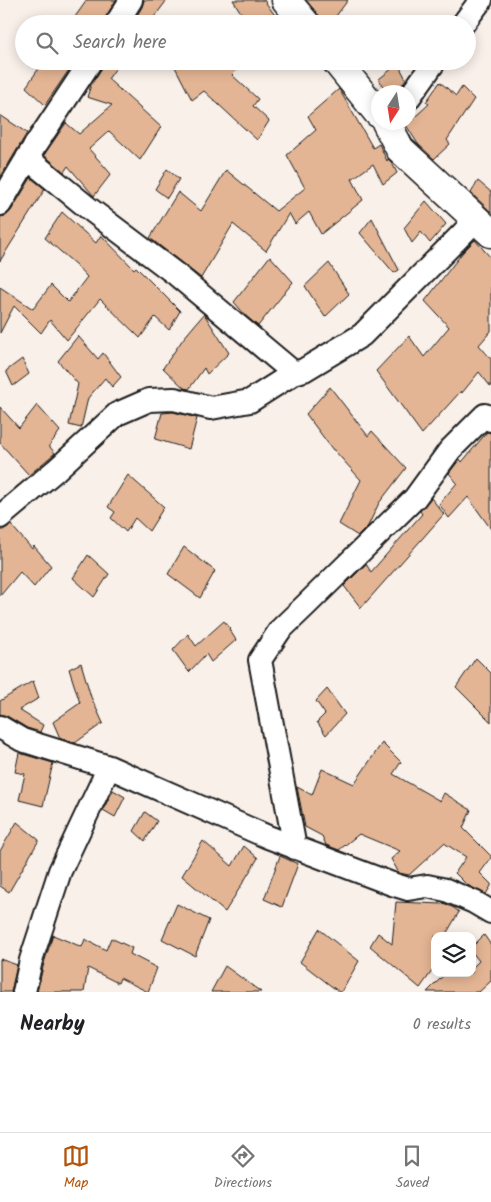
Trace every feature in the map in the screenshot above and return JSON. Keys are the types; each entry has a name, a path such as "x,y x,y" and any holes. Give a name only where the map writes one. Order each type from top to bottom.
{"main road":[{"path":"286,0 298,15"},
{"path":"344,70 371,103"},
{"path":"390,130 400,149 483,226"}],"street":[{"path":"122,15 131,0"},
{"path":"470,15 481,0"},
{"path":"0,204 85,70"},
{"path":"416,88 429,70"},
{"path":"28,158 87,207 178,275 294,373"},
{"path":"0,517 56,470 117,414 149,400 174,399 211,408 250,401 294,373 304,370 362,335 483,226"},
{"path":"295,848 260,660 280,630 415,498 450,450 485,415 491,420"},
{"path":"0,727 22,740 109,767 268,838 408,889 427,886 446,890 474,902 491,912"},
{"path":"24,992 31,960 60,871 109,767"}],"building":[{"path":"87,0 116,0 107,15 76,15"},
{"path":"144,0 167,0 156,15 137,15"},
{"path":"233,0 264,0 275,15 242,15"},
{"path":"306,0 348,0 337,15 318,15"},
{"path":"38,70 69,70 45,105 26,87"},
{"path":"101,70 114,70 108,79 161,127 140,160 109,131 89,149 111,174 94,196 68,166 64,172 44,155 66,123 79,134 112,105 87,97 91,85"},
{"path":"177,70 237,70 232,75 258,99 253,106 269,121 257,140 204,91 192,100"},
{"path":"390,70 401,70 406,79 402,85 382,85 379,79"},
{"path":"440,82 456,96 462,87 474,99 447,140 450,144 434,159 418,144 409,130 416,130 416,116 429,104 426,102"},
{"path":"339,89 373,148 379,144 387,161 388,159 392,163 397,173 383,184 373,164 352,179 363,200 321,234 309,212 295,224 289,213 266,251 233,224 201,278 150,238 178,192 201,211 226,170 276,211 305,188 287,155 316,130 308,116"},
{"path":"0,115 27,133 0,178"},
{"path":"167,169 179,179 167,198 155,189"},
{"path":"31,178 45,189 0,261 0,217 6,216 11,211"},
{"path":"478,181 491,192 491,212 471,193"},
{"path":"426,201 446,224 430,243 421,232 412,243 404,228"},
{"path":"62,212 96,243 101,235 134,269 136,267 180,311 169,330 155,317 140,338 100,299 67,340 50,320 41,333 14,306 0,333 0,287 33,309 51,285 68,302 87,277 45,238"},
{"path":"372,218 399,270 394,273 360,233"},
{"path":"475,240 491,258 491,331 479,345 491,359 491,387 479,372 462,393 461,391 422,434 376,371 409,336 424,357 449,327 425,301 463,252"},
{"path":"270,256 293,282 258,326 234,302"},
{"path":"329,263 349,294 325,317 305,286"},
{"path":"204,314 229,353 207,374 204,368 189,389 184,388 163,368 183,339"},
{"path":"78,336 98,359 103,353 121,377 112,387 105,378 88,398 81,428 69,425 78,384 58,361"},
{"path":"22,359 29,374 13,386 6,371"},
{"path":"330,387 368,436 372,431 406,468 379,503 368,526 358,536 339,524 361,480 333,450 306,414"},
{"path":"37,405 60,431 49,446 55,453 29,475 0,443 0,407 19,428"},
{"path":"173,412 197,418 189,449 155,439 162,413"},
{"path":"487,432 491,433 491,529 468,497 449,518 439,504 457,483 449,473 460,459 462,462"},
{"path":"128,475 164,507 149,531 135,518 126,532 111,518 115,512 108,507"},
{"path":"431,498 444,514 361,608 344,586 366,564 371,572 422,514 420,511"},
{"path":"11,525 32,549 34,546 51,566 34,587 20,572 0,596 0,530"},
{"path":"184,547 215,571 200,598 168,574"},
{"path":"88,555 109,574 94,597 73,578"},
{"path":"224,621 236,640 211,662 206,654 189,672 173,650 188,634 196,646"},
{"path":"476,658 491,673 491,722 456,687"},
{"path":"81,663 91,697 103,723 75,743 60,738 53,722 80,703 69,669"},
{"path":"33,681 39,698 19,710 43,725 40,732 27,728 0,714 0,701"},
{"path":"327,689 345,714 326,735 317,722 325,714 316,701"},
{"path":"382,743 401,762 393,774 440,801 444,793 471,810 463,828 491,856 480,873 491,884 486,894 467,885 455,873 466,857 444,843 409,875 399,873 391,859 400,851 359,834 339,850 326,845 322,836 305,827 297,787 312,795 322,769 354,784"},
{"path":"19,753 53,763 43,806 19,800 25,774 15,772"},
{"path":"113,790 125,797 115,817 103,810"},
{"path":"145,812 157,821 145,841 134,831"},
{"path":"17,822 39,840 9,892 0,886 0,851"},
{"path":"203,841 232,866 244,846 258,858 225,912 182,876"},
{"path":"280,856 298,864 282,907 264,899"},
{"path":"396,902 443,903 459,912 447,932 431,932 431,973 420,988 370,946 378,933 392,944"},
{"path":"177,904 209,920 195,956 162,939"},
{"path":"319,929 359,961 341,992 300,962"},
{"path":"53,935 82,947 85,939 106,950 111,938 132,948 130,954 157,968 148,992 120,978 118,983 88,968 84,992 37,992"},
{"path":"484,935 491,945 491,981 479,992 427,992 442,977 476,977 476,964 479,961 476,957 476,943"},
{"path":"0,959 17,965 11,992 0,992"},
{"path":"225,966 261,992 211,992"}]}
